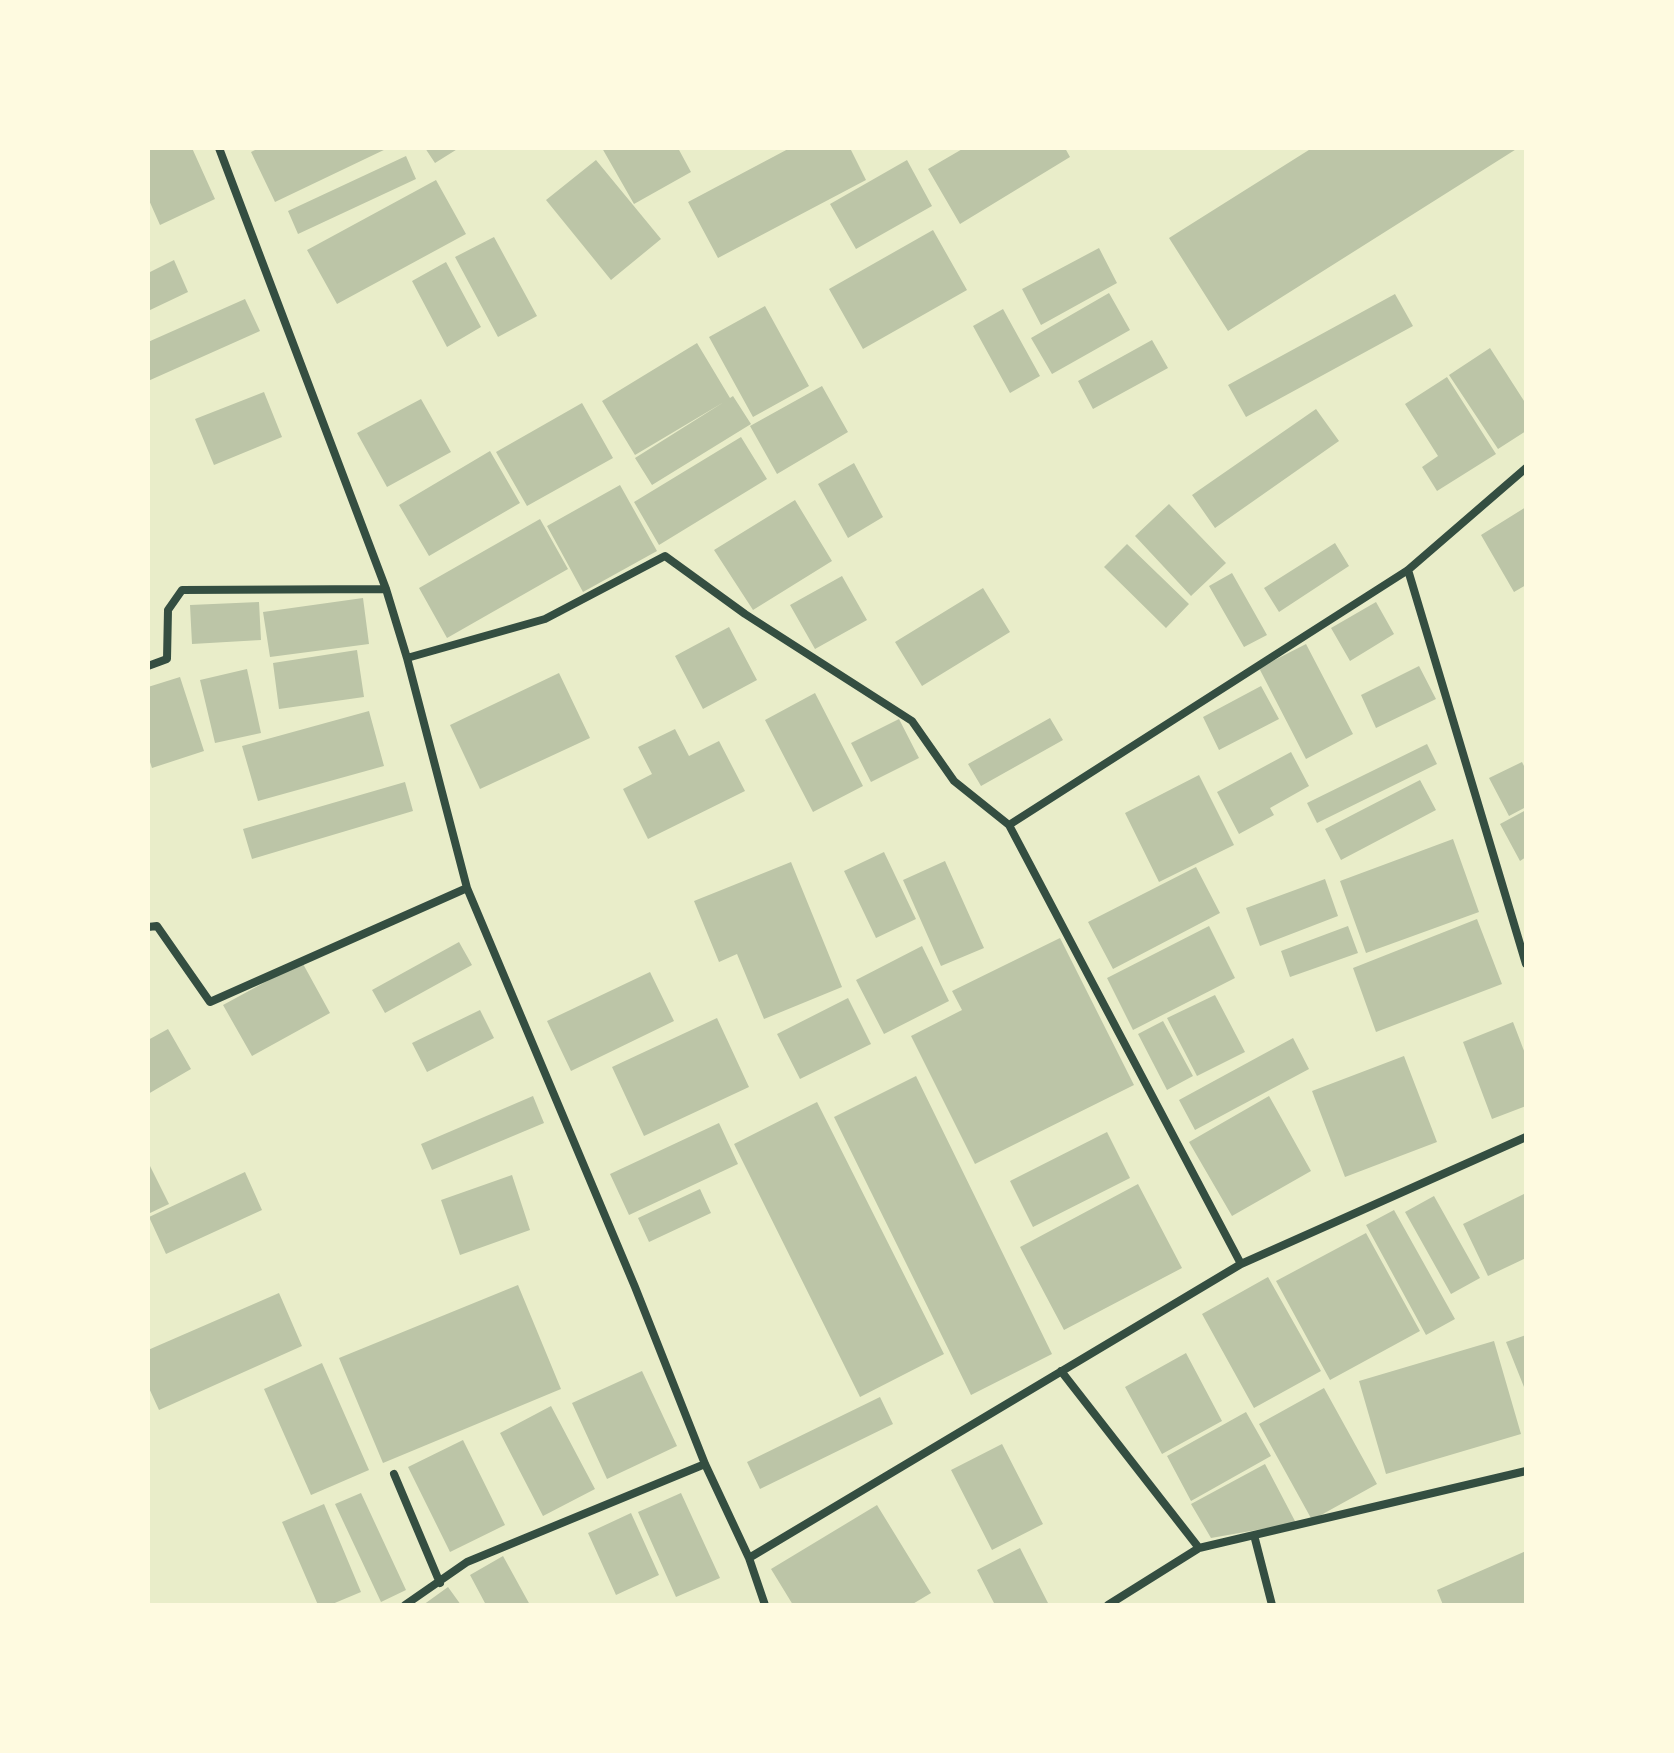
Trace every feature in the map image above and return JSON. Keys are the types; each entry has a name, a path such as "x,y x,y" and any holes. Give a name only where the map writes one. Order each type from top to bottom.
{"street":[{"path":"219,148 386,589 467,888 635,1287 705,1464 749,1558 765,1605"},
{"path":"1009,825 1408,570 1526,468"},
{"path":"407,658 545,619 665,556 745,614 912,721 954,781 1009,825 1241,1264"},
{"path":"1408,570 1526,964"},
{"path":"148,666 167,659 168,610 182,590 386,589"},
{"path":"148,927 157,926 210,1002 467,888"},
{"path":"749,1558 1241,1264 1526,1137"},
{"path":"1061,1371 1199,1548"},
{"path":"405,1605 467,1562 705,1464"},
{"path":"1108,1605 1199,1548 1526,1471"},
{"path":"394,1474 440,1583"},
{"path":"1254,1535 1272,1605"}],"building":[{"path":"148,148 192,148 215,199 160,225 148,198"},
{"path":"259,148 388,148 275,202 251,152"},
{"path":"425,148 459,148 435,163"},
{"path":"602,148 678,148 691,172 634,204"},
{"path":"790,148 850,148 866,180 718,258 688,202"},
{"path":"964,148 1065,148 1070,157 960,224 928,169"},
{"path":"1312,148 1518,148 1228,331 1169,238"},
{"path":"406,156 416,179 298,234 288,211"},
{"path":"596,160 661,239 611,280 546,200"},
{"path":"907,160 932,206 856,249 830,204"},
{"path":"436,180 466,234 337,304 307,250"},
{"path":"933,230 967,290 863,349 829,289"},
{"path":"494,237 537,316 498,337 455,257"},
{"path":"1099,248 1117,283 1041,325 1022,289"},
{"path":"174,260 188,292 148,311 148,273"},
{"path":"446,262 481,327 447,347 412,281"},
{"path":"1109,293 1130,330 1052,374 1031,338"},
{"path":"1395,294 1413,326 1246,417 1228,385"},
{"path":"245,299 260,331 148,381 148,342"},
{"path":"765,306 809,386 753,417 709,337"},
{"path":"1003,309 1040,376 1010,393 973,326"},
{"path":"1152,340 1168,368 1093,409 1078,381"},
{"path":"697,343 730,398 733,396 751,424 652,485 635,458 724,402 635,455 602,401"},
{"path":"1490,348 1526,404 1526,431 1498,449 1449,375"},
{"path":"1447,377 1496,454 1437,491 1422,467 1438,456 1405,404"},
{"path":"822,386 848,432 777,474 750,426"},
{"path":"264,392 282,437 214,465 195,419"},
{"path":"421,399 451,452 387,487 357,433"},
{"path":"582,403 613,458 527,506 496,452"},
{"path":"1316,409 1339,441 1215,528 1192,495"},
{"path":"741,437 767,479 659,545 634,502"},
{"path":"490,451 520,503 429,556 399,505"},
{"path":"854,463 883,517 848,538 818,484"},
{"path":"620,485 657,551 583,592 547,526"},
{"path":"795,500 832,561 753,610 714,550"},
{"path":"1169,504 1226,563 1191,596 1135,536"},
{"path":"1526,507 1526,585 1514,592 1481,535"},
{"path":"540,519 568,569 447,638 419,588"},
{"path":"1335,543 1349,566 1279,612 1264,588"},
{"path":"1127,544 1189,604 1166,628 1104,567"},
{"path":"1232,573 1267,635 1244,647 1209,586"},
{"path":"842,576 867,620 815,649 790,605"},
{"path":"983,588 1010,632 922,686 895,642"},
{"path":"363,598 369,644 270,657 263,612"},
{"path":"259,602 261,640 192,644 190,605"},
{"path":"1376,602 1394,634 1350,661 1331,628"},
{"path":"729,627 757,680 703,709 675,656"},
{"path":"1306,644 1353,734 1306,759 1259,668"},
{"path":"357,650 364,697 279,709 273,663"},
{"path":"1419,666 1436,699 1376,728 1361,695"},
{"path":"247,669 261,733 215,743 200,680"},
{"path":"559,673 590,738 480,789 450,725"},
{"path":"180,677 204,751 152,768 148,756 148,687"},
{"path":"1261,686 1279,719 1219,750 1203,717"},
{"path":"815,693 863,786 813,812 765,720"},
{"path":"369,711 384,766 258,801 242,746"},
{"path":"1050,718 1063,740 981,786 968,764"},
{"path":"899,719 919,758 871,782 851,743"},
{"path":"675,729 689,756 719,741 745,791 648,839 623,789 652,774 638,747"},
{"path":"1427,744 1437,764 1317,823 1307,803"},
{"path":"1291,752 1309,786 1270,808 1274,815 1239,834 1217,792"},
{"path":"1522,762 1526,770 1526,807 1509,816 1489,778"},
{"path":"1199,775 1234,845 1159,882 1125,813"},
{"path":"1420,780 1436,810 1341,860 1325,829"},
{"path":"405,782 413,811 252,859 243,829"},
{"path":"1526,810 1526,857 1520,861 1500,824"},
{"path":"1453,839 1479,912 1366,953 1340,881"},
{"path":"884,852 916,919 876,938 844,871"},
{"path":"945,861 984,948 941,966 903,880"},
{"path":"791,862 842,987 764,1019 737,954 719,962 694,901"},
{"path":"1196,867 1220,913 1113,969 1088,922"},
{"path":"1325,879 1338,916 1260,946 1246,908"},
{"path":"1477,919 1502,984 1376,1032 1353,968"},
{"path":"1209,926 1235,978 1133,1030 1107,978"},
{"path":"1348,926 1358,953 1290,977 1281,951"},
{"path":"1060,938 1134,1085 975,1164 911,1036 962,1010 952,991"},
{"path":"459,942 472,965 385,1013 372,990"},
{"path":"922,946 949,1001 884,1034 856,980"},
{"path":"302,962 330,1013 252,1056 223,1005"},
{"path":"650,972 674,1021 571,1071 547,1021"},
{"path":"1215,995 1245,1052 1197,1076 1167,1018"},
{"path":"848,998 871,1044 800,1079 777,1034"},
{"path":"480,1010 494,1038 427,1072 412,1043"},
{"path":"717,1018 749,1087 644,1136 612,1067"},
{"path":"1163,1021 1193,1076 1167,1090 1138,1034"},
{"path":"1513,1022 1526,1056 1526,1106 1492,1119 1463,1042"},
{"path":"168,1029 191,1069 148,1094 148,1040"},
{"path":"1293,1038 1309,1069 1195,1130 1179,1100"},
{"path":"1404,1056 1437,1142 1345,1177 1312,1091"},
{"path":"916,1076 1052,1354 971,1395 834,1117"},
{"path":"533,1096 544,1123 432,1170 421,1144"},
{"path":"1269,1096 1311,1171 1232,1216 1189,1142"},
{"path":"817,1102 944,1354 860,1397 734,1144"},
{"path":"719,1123 738,1164 629,1215 610,1174"},
{"path":"1107,1132 1130,1178 1033,1227 1010,1181"},
{"path":"148,1162 169,1204 148,1214"},
{"path":"245,1172 262,1210 166,1254 149,1217"},
{"path":"512,1175 530,1230 460,1255 441,1200"},
{"path":"1138,1184 1182,1268 1064,1330 1020,1247"},
{"path":"700,1189 711,1213 649,1242 638,1218"},
{"path":"1526,1193 1526,1258 1488,1276 1463,1224"},
{"path":"1434,1196 1480,1278 1451,1294 1405,1212"},
{"path":"1394,1210 1455,1319 1426,1335 1366,1225"},
{"path":"1366,1233 1420,1331 1330,1380 1276,1281"},
{"path":"1268,1277 1321,1371 1254,1408 1202,1314"},
{"path":"518,1285 561,1389 383,1463 339,1358"},
{"path":"279,1293 302,1346 159,1410 148,1386 148,1350"},
{"path":"1526,1335 1526,1392 1506,1342"},
{"path":"1494,1341 1521,1434 1386,1474 1359,1381"},
{"path":"1186,1353 1222,1421 1162,1454 1125,1387"},
{"path":"322,1363 369,1470 311,1495 264,1389"},
{"path":"642,1371 677,1446 607,1479 572,1403"},
{"path":"1324,1388 1377,1484 1312,1520 1259,1424"},
{"path":"880,1397 893,1424 760,1489 747,1462"},
{"path":"551,1406 595,1489 543,1516 500,1433"},
{"path":"1246,1412 1271,1456 1191,1501 1167,1456"},
{"path":"463,1440 505,1525 450,1552 408,1467"},
{"path":"1002,1444 1043,1524 992,1550 951,1470"},
{"path":"1265,1464 1296,1523 1211,1538 1191,1504"},
{"path":"361,1493 406,1590 381,1602 335,1504"},
{"path":"681,1493 720,1578 676,1597 638,1512"},
{"path":"324,1504 361,1592 330,1605 318,1605 282,1522"},
{"path":"877,1505 931,1593 911,1605 793,1605 771,1569"},
{"path":"631,1513 659,1575 616,1595 588,1533"},
{"path":"1020,1548 1049,1605 995,1605 977,1570"},
{"path":"1526,1551 1526,1605 1443,1605 1437,1590"},
{"path":"503,1556 530,1605 486,1605 470,1575"},
{"path":"448,1587 461,1605 423,1605"}]}
